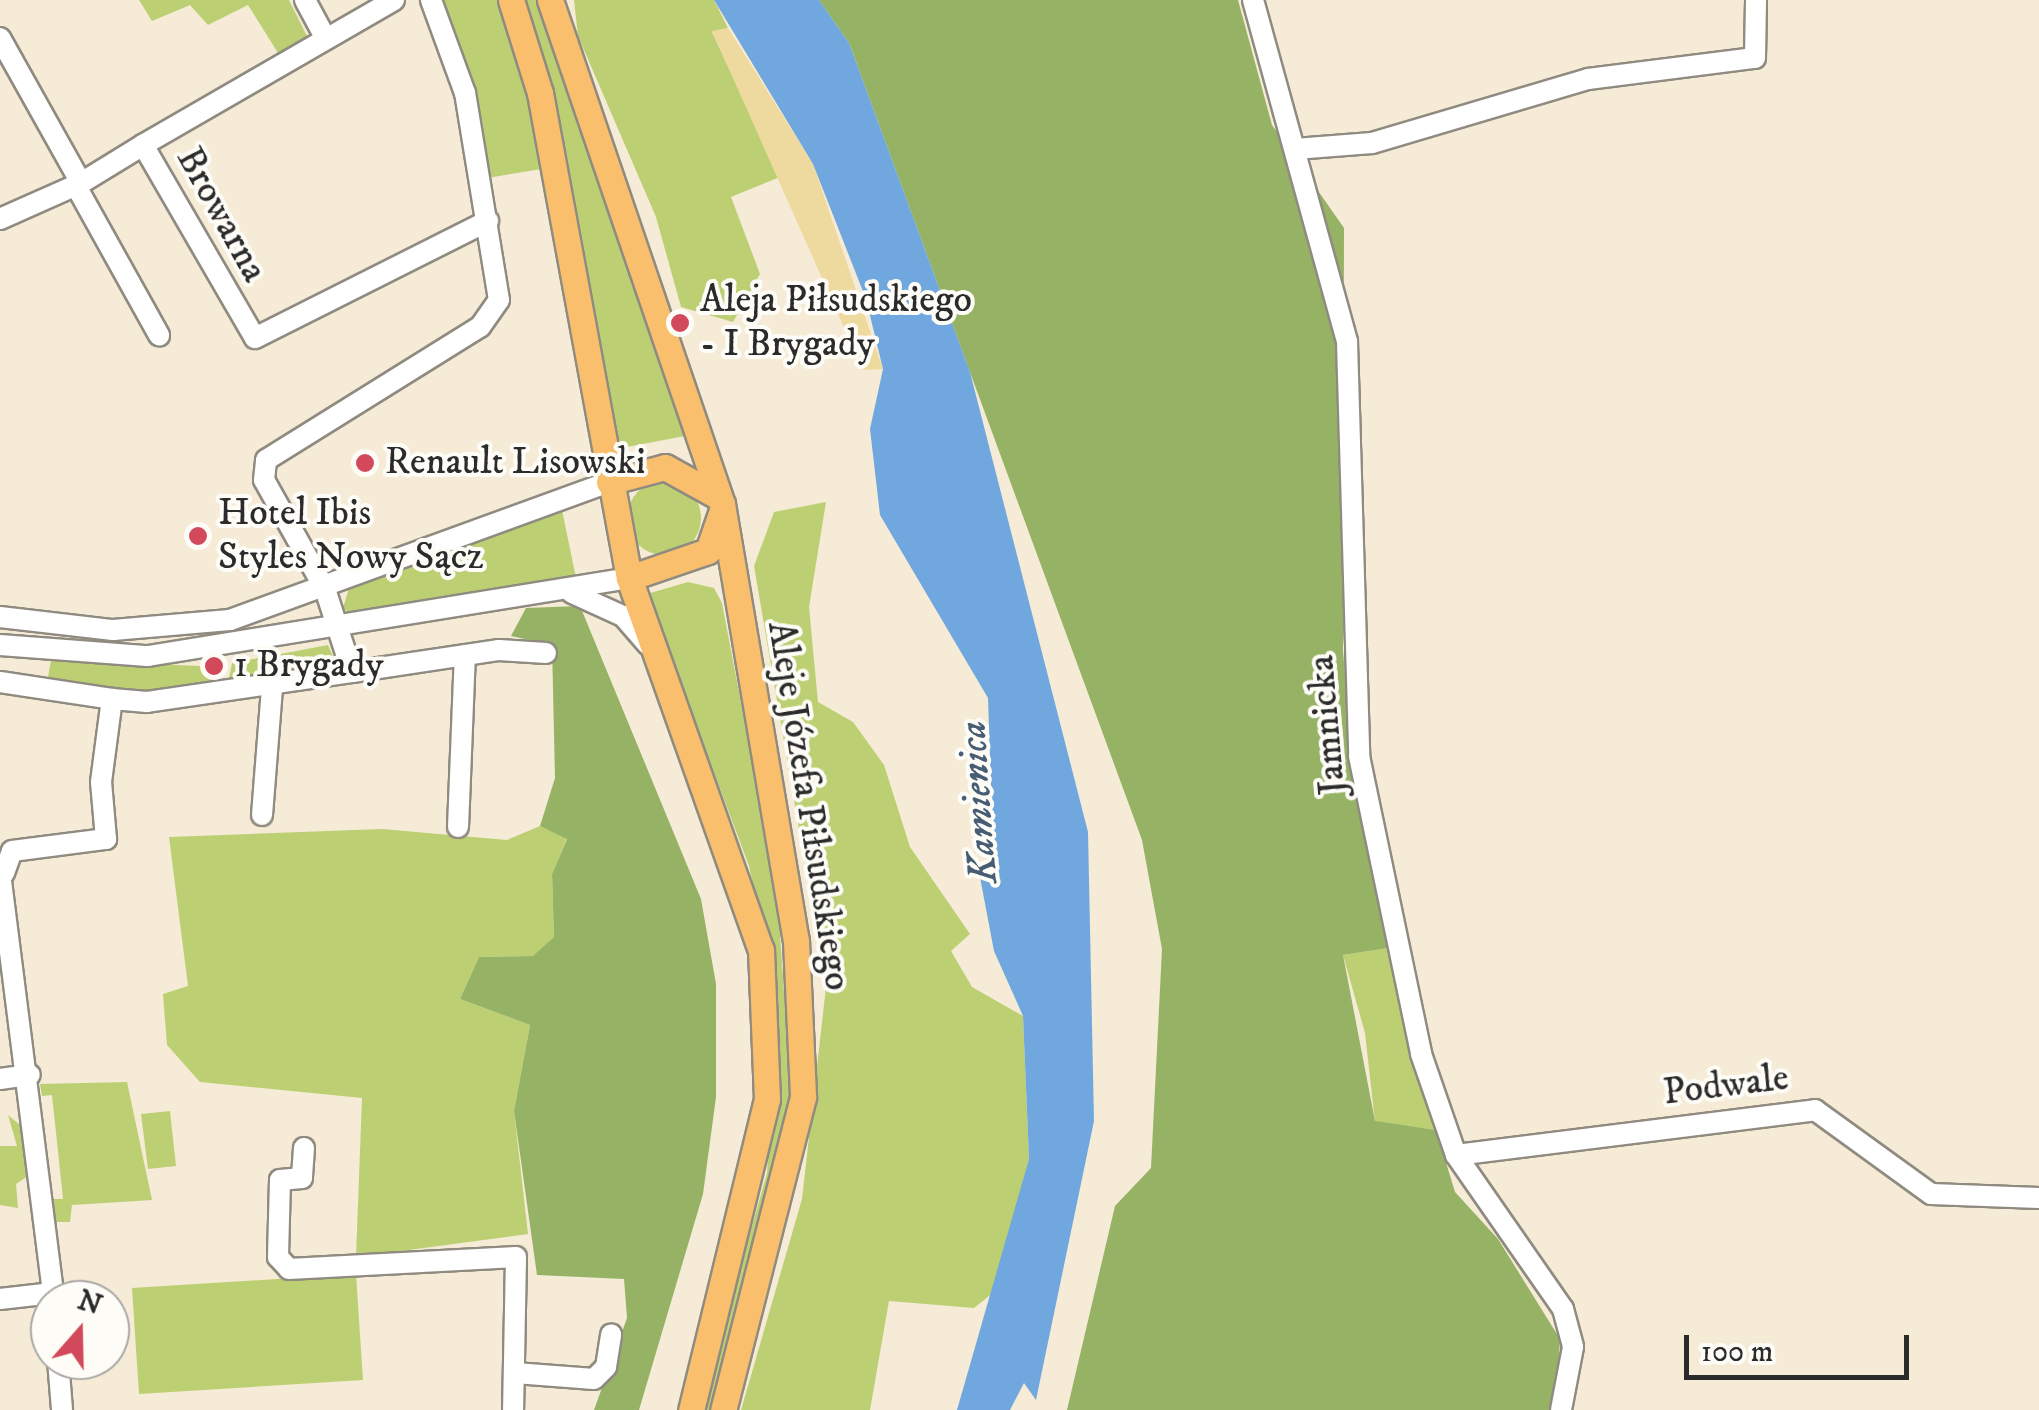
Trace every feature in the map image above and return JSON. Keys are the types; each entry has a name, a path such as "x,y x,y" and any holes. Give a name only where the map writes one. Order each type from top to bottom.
{"main road":[{"name":"Aleje Józefa Piłsudskiego","path":"511,0 540,94 629,578 653,651 747,894 768,1021 752,1189 690,1410"},
{"name":"Aleje Józefa Piłsudskiego","path":"550,0 722,504 796,941 803,1065 788,1182 723,1410"},
{"path":"609,482 672,468 702,480 722,504 708,551 629,578"}],"street":[{"path":"305,0 326,39"},
{"name":"Browarna","path":"394,0 142,146 256,338 488,221"},
{"path":"352,672 342,629 325,590 264,480 266,460 480,327 501,282 465,93 431,0"},
{"name":"Jamnicka","path":"1254,0 1347,342 1359,756 1422,1054 1456,1156 1563,1309 1573,1346 1561,1410"},
{"path":"1294,149 1372,142 1588,79 1755,58 1756,0"},
{"path":"0,38 158,335"},
{"path":"0,219 78,185 142,146"},
{"path":"0,616 165,629 325,590 609,482"},
{"path":"0,645 148,656 342,629 629,578"},
{"path":"560,592 594,597 653,651"},
{"path":"0,682 112,699 272,686 465,655 546,653"},
{"path":"458,827 465,655"},
{"path":"262,815 272,686"},
{"path":"52,1280 30,1074 2,873 12,851 106,839 100,782 112,699"},
{"path":"0,1078 30,1074"},
{"name":"Podwale","path":"1456,1156 1815,1110 1931,1194 2039,1198"},
{"path":"304,1148 302,1178 280,1180 278,1258 289,1269 516,1257 513,1410"},
{"path":"0,1299 30,1298"},
{"path":"515,1373 594,1378 606,1368 611,1334"},
{"path":"60,1380 62,1410"}],"green space":[{"path":"139,0 289,0 308,38 278,53 248,5 208,25 190,5 152,21"},
{"path":"428,0 506,0 553,167 481,179"},
{"path":"520,0 537,0 685,436 616,449 549,88"},
{"path":"574,0 714,0 728,28 712,32 780,177 731,197 760,274 733,322 681,307 656,217 578,36"},
{"path":"819,0 1238,0 1272,125 1344,228 1343,651 1355,792 1388,948 1343,955 1375,1121 1436,1130 1455,1192 1498,1239 1560,1339 1556,1410 1067,1410 1115,1206 1151,1168 1162,949 1142,840 849,43"},
{"path":"664,481 690,492 701,518 690,544 664,555 638,544 627,518 638,492"},
{"path":"826,502 809,607 818,702 853,722 884,765 910,847 970,934 951,951 972,987 1023,1016 1029,1159 994,1292 974,1308 889,1301 870,1410 741,1410 802,1199 826,987 754,566 774,512"},
{"path":"562,510 576,578 353,616 343,608 349,588"},
{"path":"688,582 714,588 722,603 777,892 791,1091 782,1165 713,1410 700,1410 767,1173 777,998 749,866 647,594"},
{"path":"580,606 701,899 716,984 716,1097 703,1194 639,1410 594,1410 627,1318 624,1279 537,1275 514,1111 530,1025 460,999 479,957 533,956 554,937 552,874 567,839 540,826 555,778 552,645 511,636 526,608"},
{"path":"328,645 337,666 228,684 232,663"},
{"path":"51,660 201,666 219,669 222,686 135,693 47,683"},
{"path":"540,826 567,838 552,874 554,937 534,956 479,957 460,999 530,1025 514,1111 528,1234 356,1257 362,1098 200,1082 167,1045 163,994 188,986 169,837 382,829 507,840"},
{"path":"1388,948 1436,1130 1375,1122 1365,1033 1343,955"},
{"path":"127,1082 152,1200 72,1205 70,1222 55,1222 51,1199 63,1199 52,1095 42,1096 40,1084"},
{"path":"170,1111 176,1166 148,1169 141,1114"},
{"path":"8,1115 27,1131 31,1174 16,1184 18,1208 0,1205 0,1146 17,1146"},
{"path":"356,1274 363,1380 139,1394 132,1288"}],"sand":[{"path":"728,28 813,164 883,369 863,370 712,31"}],"water":[{"path":"714,0 819,0 849,43 970,372 1088,832 1094,1121 1036,1400 1024,1383 1010,1410 957,1410 1029,1159 1023,1016 994,951 979,872 993,848 988,698 880,515 870,429 883,369 866,299 813,164"}],"place":[{"name":"Aleja Piłsudskiego - I Brygady","path":"680,323"},
{"name":"Renault Lisowski","path":"365,463"},
{"name":"Hotel Ibis Styles Nowy Sącz","path":"198,536"},
{"name":"1 Brygady","path":"214,666"}],"water label":[{"name":"Kamienica","path":"979,802"}]}
